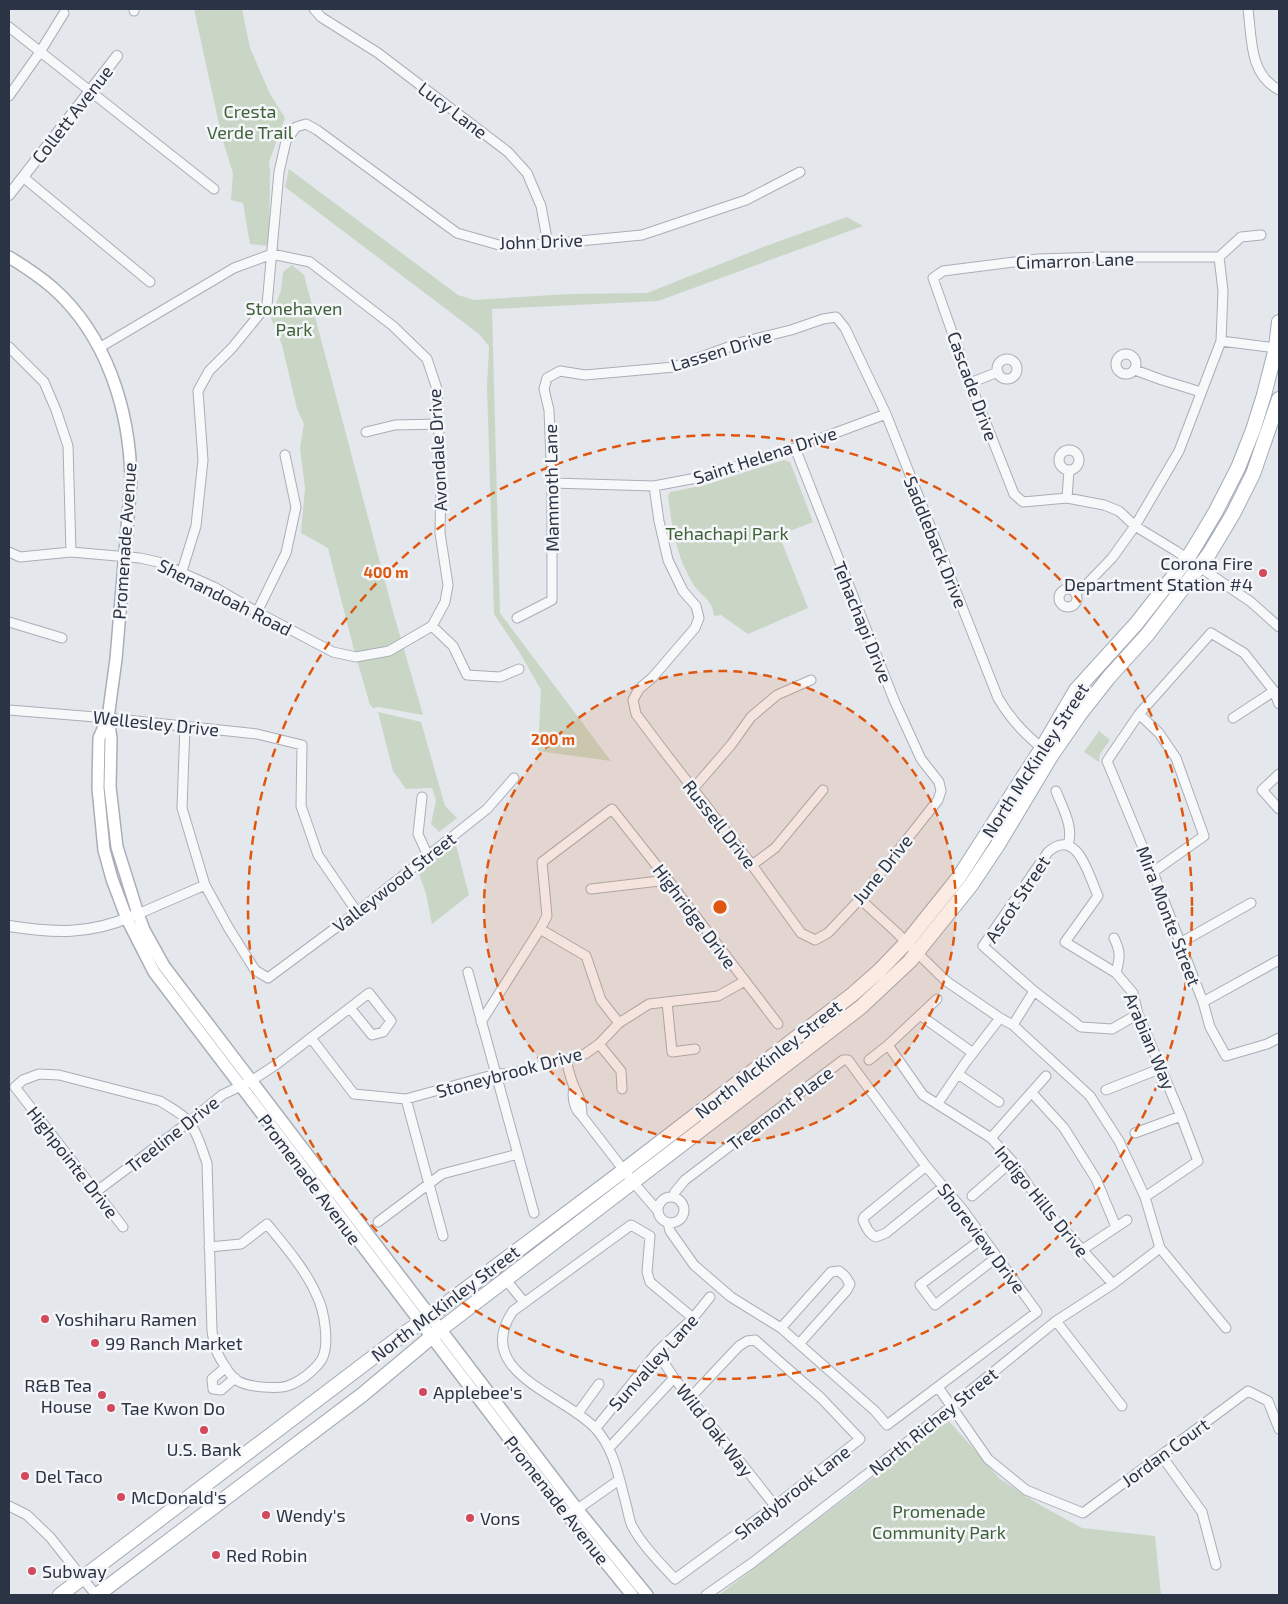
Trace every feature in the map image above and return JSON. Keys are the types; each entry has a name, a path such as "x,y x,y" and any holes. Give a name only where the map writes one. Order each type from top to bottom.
{"main road":[{"name":"Promenade Avenue","path":"9,257 42,279 64,299 84,323 99,348 115,386 129,443 131,481 116,659 108,718 111,738 110,787 117,847 132,916 154,972 239,1086 437,1333 573,1512 632,1595"},
{"name":"North McKinley Street","path":"96,1595 362,1395 437,1333 861,1007 886,985 918,952 971,885 999,843 1047,752 1076,690 1136,624 1187,559 1216,511 1238,468 1264,395 1278,348 1279,322"},
{"name":"North McKinley Street","path":"60,1595 623,1171 852,994 879,971 907,942 959,877 1047,752 1146,635 1209,554 1253,474 1279,400"},
{"name":"Promenade Avenue","path":"132,916 144,930 164,966 251,1081 425,1319"},
{"name":"Promenade Avenue","path":"573,1512 647,1595"}],"street":[{"name":"Lucy Lane","path":"314,9 320,17 378,53 508,152 527,173 541,206 548,244"},
{"path":"1248,9 1254,60 1269,84 1279,90"},
{"path":"9,96 40,52 64,13"},
{"path":"9,27 214,189"},
{"name":"Collett Avenue","path":"9,196 118,56"},
{"name":"John Drive","path":"272,254 279,172 286,141 296,127 306,124 317,130 457,233 499,245 548,244 642,235 746,200 800,172"},
{"path":"23,177 150,282"},
{"path":"1075,593 1086,585 1112,558 1135,526 1179,451 1221,341 1223,291 1219,257 1241,238 1261,235"},
{"path":"99,348 234,268 272,254 267,305 232,348 209,371 198,391 203,460 196,526 182,572"},
{"name":"Avondale Drive","path":"272,254 310,262 393,326 427,359 437,389 441,482 440,533 448,584 446,602 432,626"},
{"name":"Cimarron Lane","path":"933,278 943,271 1038,259 1219,257"},
{"name":"Cascade Drive","path":"933,278 970,383 1014,494 1023,502 1067,498"},
{"name":"Lassen Drive","path":"547,378 560,371 585,375 674,367 742,342 791,330 823,319 836,318"},
{"name":"Saddleback Drive","path":"836,318 845,328 886,414 998,698 1010,717 1032,740 1047,752"},
{"path":"1221,341 1278,348"},
{"path":"9,347 44,382 68,446 70,552"},
{"path":"1135,370 1201,392"},
{"path":"970,383 998,372"},
{"name":"Mammoth Lane","path":"516,618 552,600 550,410 544,389 547,378"},
{"name":"Saint Helena Drive","path":"552,483 654,486 707,476 795,448 886,414"},
{"path":"366,432 394,425 439,424"},
{"name":"Tehachapi Drive","path":"795,448 894,700 921,759 939,782 941,791"},
{"path":"257,612 286,553 296,507 286,455"},
{"path":"1069,470 1067,498 1104,505 1119,511 1135,526 1251,602 1279,627"},
{"name":"Russell Drive","path":"654,486 659,521 668,560 683,591 696,606 700,618 695,628 652,678 639,689 633,700 636,714 752,864 801,933 815,940"},
{"name":"Shenandoah Road","path":"9,552 20,556 70,552 124,556 158,562 214,587 333,652 356,657 389,650 432,626"},
{"path":"9,622 62,638"},
{"path":"432,626 453,646 467,675 500,677 519,668"},
{"path":"1153,872 1204,836 1176,758 1159,733 1139,714 1211,633 1244,653 1274,691 1279,704"},
{"path":"694,789 751,718 777,696 811,680"},
{"path":"1233,718 1274,691"},
{"name":"Wellesley Drive","path":"9,710 108,718 257,734 302,745 301,806 318,855 356,912"},
{"name":"Mira Monte Street","path":"1139,714 1107,761 1153,872 1203,1002 1210,1027 1226,1056 1267,1044 1279,1038"},
{"path":"9,926 49,932 84,931 108,926 205,885 182,808 186,726"},
{"path":"1279,774 1262,790 1279,809"},
{"name":"Valleywood Street","path":"205,885 228,927 256,970 268,978 356,912 487,809 514,778"},
{"path":"752,864 775,848 823,790"},
{"name":"June Drive","path":"815,940 828,933 860,899 938,800 941,791"},
{"path":"1056,792 1070,830 1068,845"},
{"path":"422,797 418,834 428,856"},
{"name":"Highridge Drive","path":"540,929 547,916 542,862 612,809 778,1024"},
{"name":"Ascot Street","path":"1034,991 983,946 1048,852 1054,846 1060,844 1068,845"},
{"name":"Arabian Way","path":"1068,845 1074,848 1082,858 1098,896 1065,942 1116,974 1133,993 1138,1014 1162,1068 1198,1162 1145,1197"},
{"path":"591,889 668,880"},
{"path":"860,899 918,952 946,981 1013,1025 1090,1096 1119,1141 1145,1197 1160,1248 1226,1328"},
{"path":"1180,943 1252,903"},
{"path":"482,1022 540,929 586,956 601,1000 619,1023"},
{"path":"1114,938 1119,948 1120,960 1116,974"},
{"path":"1203,1002 1279,960"},
{"path":"468,972 534,1213"},
{"name":"Stoneybrook Drive","path":"311,1038 354,1094 406,1099 496,1074 513,1073 585,1054 600,1044 619,1023 649,1004 718,996 745,981"},
{"path":"1013,1025 1034,991 1082,1027 1112,1029 1138,1014"},
{"name":"Treeline Drive","path":"97,1192 222,1095 251,1081 369,993 391,1021 383,1032 372,1035 350,1008"},
{"path":"869,1060 888,1045 937,999"},
{"path":"667,1002 672,1052 695,1050"},
{"path":"920,1014 973,1053"},
{"path":"938,1103 1000,1018"},
{"path":"600,1044 622,1071 622,1089"},
{"name":"Indigo Hills Drive","path":"888,1045 923,1095 991,1138 1012,1161 1041,1204 1113,1284"},
{"path":"566,1060 574,1086 576,1111 582,1116 623,1171 658,1211 661,1219 668,1223 676,1223 684,1214 683,1205 673,1197 661,1202 658,1211"},
{"name":"Treemont Place","path":"673,1197 685,1180 843,1060 848,1060 882,1105"},
{"path":"1106,1090 1162,1068"},
{"name":"Highpointe Drive","path":"123,1226 15,1087 23,1080 38,1074 59,1075 160,1101 174,1109 189,1122 200,1142 206,1163 212,1331 216,1349 235,1378"},
{"path":"958,1074 999,1102"},
{"path":"991,1138 1046,1076"},
{"path":"1032,1092 1064,1128 1096,1179 1116,1228"},
{"path":"406,1099 443,1236"},
{"name":"Shoreview Drive","path":"882,1105 926,1166 963,1210 1037,1312 938,1387"},
{"path":"1135,1134 1181,1116"},
{"path":"378,1222 442,1174 518,1154"},
{"path":"972,1196 1012,1161"},
{"path":"926,1166 864,1218 863,1220 871,1235 876,1237 886,1232 943,1187"},
{"path":"1082,1250 1127,1220"},
{"path":"668,1223 670,1231 694,1265 731,1297 781,1328 887,1425 938,1387 951,1406"},
{"path":"209,1247 241,1244 267,1224 314,1289 323,1316 326,1346 322,1360 289,1386 274,1387 246,1384 235,1378 221,1390 213,1389 212,1379 226,1367"},
{"path":"573,1512 619,1480 609,1448 596,1428 578,1413 545,1394 519,1374 504,1352 502,1340 506,1321 513,1311 524,1302 631,1226 650,1236 647,1272 650,1282 693,1318"},
{"path":"983,1238 920,1285 935,1305 997,1257"},
{"name":"North Richey Street","path":"706,1595 752,1563 884,1461 1056,1321 1113,1284 1160,1248"},
{"path":"781,1328 831,1272 839,1271 845,1276 850,1284 847,1290 800,1344"},
{"path":"506,1280 524,1302"},
{"name":"Sunvalley Lane","path":"596,1428 657,1352 693,1318 710,1297"},
{"path":"1056,1321 1122,1406"},
{"name":"Shadybrook Lane","path":"619,1480 632,1526 654,1558 675,1579 775,1506 860,1439 821,1398 755,1340 747,1341 739,1346 690,1398"},
{"name":"Wild Oak Way","path":"657,1352 674,1378 775,1506"},
{"path":"609,1448 674,1378"},
{"path":"578,1413 600,1384"},
{"name":"Jordan Court","path":"951,1406 988,1459 1026,1490 1080,1512 1083,1512 1249,1392 1268,1401 1279,1429"},
{"path":"1161,1455 1202,1512 1216,1565"},
{"path":"9,1506 27,1515 50,1537 96,1595"}],"green space":[{"name":"Cresta Verde Trail","path":"194,9 242,9 250,48 270,94 285,118 269,162 269,246 250,244 243,203 231,200 233,173 222,138"},
{"path":"289,169 458,295 474,300 569,294 647,293 766,246 847,217 863,226 658,301 492,309 500,613 611,761 538,751 541,690 520,653 494,614 487,387 489,346 479,334 285,187"},
{"name":"Stonehaven Park","path":"292,265 304,275 392,608 423,715 379,707 372,708 353,646 328,548 301,533 305,488 300,448 304,424 297,409 282,345 271,318 281,290 283,272"},
{"name":"Tehachapi Park","path":"784,460 790,462 813,522 779,535 808,608 748,634 721,615 714,616 710,603 690,580 677,547 668,496 670,492 705,485"},
{"path":"378,712 421,722 445,806 457,818 439,832 431,824 436,800 432,788 406,789 393,771"},
{"path":"1099,731 1110,740 1100,754 1099,762 1084,752"},
{"path":"455,841 469,895 432,924 426,894 418,871"},
{"name":"Promenade Community Park","path":"949,1421 999,1478 1040,1505 1082,1528 1155,1536 1161,1595 719,1595 943,1424"}],"place":[{"name":"Corona Fire Department Station #4","path":"1263,573"},
{"name":"Yoshiharu Ramen","path":"45,1319"},
{"name":"99 Ranch Market","path":"95,1343"},
{"name":"Applebee's","path":"423,1392"},
{"name":"R&B Tea House","path":"102,1395"},
{"name":"Tae Kwon Do","path":"111,1408"},
{"name":"U.S. Bank","path":"204,1430"},
{"name":"Del Taco","path":"25,1476"},
{"name":"McDonald's","path":"121,1497"},
{"name":"Wendy's","path":"266,1515"},
{"name":"Vons","path":"470,1518"},
{"name":"Red Robin","path":"216,1555"},
{"name":"Subway","path":"32,1571"}]}
